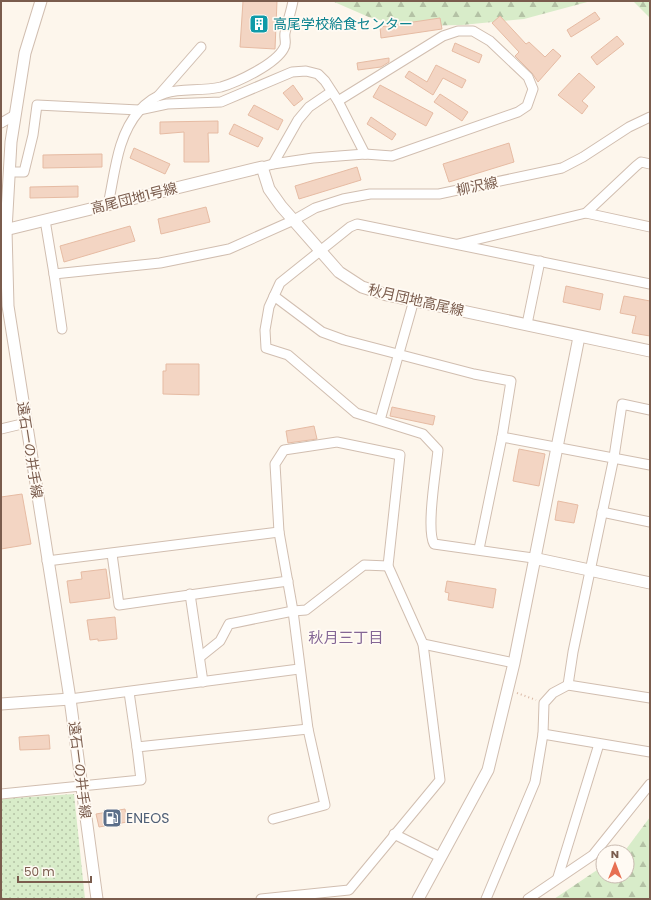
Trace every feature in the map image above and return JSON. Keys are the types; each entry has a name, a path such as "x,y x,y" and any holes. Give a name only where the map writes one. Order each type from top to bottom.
{"street":[{"name":"遠石一の井手線","path":"41,1 25,53 15,115 3,230 8,306 47,561 70,699 97,899"},
{"path":"159,95 184,89 220,87 261,68 279,57 286,46 285,34 293,1"},
{"path":"262,167 273,164 365,154 392,156 518,112 527,106 532,89 528,77 490,41 473,31 458,32 443,36 338,101"},
{"path":"108,205 120,146 126,128 139,110 159,95 200,47"},
{"path":"9,172 24,172 33,135 37,105 139,110 168,104 221,102 292,72 306,71 318,74 325,81 338,101 365,154"},
{"path":"273,164 298,120 305,111 331,92"},
{"path":"1,123 15,115"},
{"name":"柳沢線","path":"54,274 160,263 229,249 294,220 315,208 343,198 370,194 439,194 562,168 583,157 629,127 650,117"},
{"path":"586,213 641,162 650,164"},
{"name":"高尾団地1号線","path":"3,230 262,167"},
{"name":"秋月団地高尾線","path":"262,167 269,189 281,206 339,272 362,287 387,295 650,351"},
{"path":"454,245 586,213 650,227"},
{"path":"45,220 62,329"},
{"path":"650,284 357,224 350,227 321,252 280,283 269,307 265,330 266,348 288,355 356,413 423,434 438,450 431,523 431,537 434,544 479,549 533,558 650,583"},
{"path":"527,324 540,261"},
{"path":"274,296 322,332 344,340 397,356 474,374 511,380 502,437 479,549"},
{"path":"380,420 414,300"},
{"path":"418,899 488,770 514,663 533,558 579,337"},
{"path":"568,685 573,652 614,457 622,404 650,410"},
{"path":"1,428 26,423"},
{"path":"502,437 650,465"},
{"path":"261,899 349,890 440,780 423,644 388,566 400,455 337,442 284,450 275,464 279,532 293,611 308,729 325,805 273,819"},
{"path":"602,512 650,522"},
{"path":"47,561 279,532"},
{"path":"112,554 119,605 288,580"},
{"path":"200,657 220,641 229,624 293,611 306,610 364,565 388,566"},
{"path":"190,594 203,682"},
{"path":"423,644 514,663"},
{"path":"1,704 70,699 300,669"},
{"path":"486,899 535,782 543,734 544,703 553,693 568,685 650,698"},
{"path":"1,794 141,780 129,692"},
{"path":"137,747 308,729"},
{"path":"543,734 650,752"},
{"path":"558,877 599,744"},
{"path":"528,899 558,877 593,855 650,784"},
{"path":"394,834 440,857"}],"path":[{"path":"508,690 544,703"}],"green space":[{"path":"332,1 591,1 524,19 462,25 406,26 371,18"},
{"path":"620,1 650,1 650,18 634,2"},
{"path":"74,794 85,899 1,899 1,799"},
{"path":"650,817 650,899 554,899 595,871 595,884 635,884 635,844 630,844"}],"building":[{"name":"高尾学校給食センター","path":"243,1 277,1 275,49 240,47"},
{"path":"595,12 600,19 571,37 567,30"},
{"path":"500,16 526,44 529,42 545,57 553,49 561,56 538,82 532,73 515,56 519,52 492,23"},
{"path":"440,18 442,29 381,38 380,27"},
{"path":"617,36 624,44 597,65 591,57"},
{"path":"455,43 482,55 479,63 452,51"},
{"path":"389,58 389,62 381,67 358,70 357,63"},
{"path":"436,65 466,80 462,88 443,78 433,95 405,77 409,71 427,82"},
{"path":"579,73 595,87 582,101 588,106 582,114 558,95"},
{"path":"293,85 303,99 294,106 283,93"},
{"path":"380,85 433,113 426,126 373,97"},
{"path":"440,94 468,112 462,121 434,102"},
{"path":"254,105 283,120 278,130 248,115"},
{"path":"371,117 396,134 392,140 367,124"},
{"path":"218,121 218,133 208,133 209,162 184,162 184,132 160,134 160,122"},
{"path":"234,124 263,138 258,147 229,134"},
{"path":"509,143 514,162 449,182 443,164"},
{"path":"134,148 170,164 165,174 130,158"},
{"path":"102,154 102,167 43,168 43,155"},
{"path":"357,167 361,180 299,199 295,186"},
{"path":"78,186 78,197 30,198 30,187"},
{"path":"206,207 210,222 161,234 158,219"},
{"path":"130,226 135,241 64,262 60,246"},
{"path":"566,286 603,294 600,310 563,302"},
{"path":"624,296 650,301 650,336 632,333 636,316 620,313"},
{"path":"166,364 199,364 199,395 163,394 163,371 166,371"},
{"path":"392,407 435,416 433,425 390,416"},
{"path":"314,426 317,439 288,443 286,431"},
{"path":"519,449 545,454 539,486 513,481"},
{"path":"22,494 31,544 1,549 1,497"},
{"path":"558,501 578,505 574,523 555,520"},
{"path":"106,569 110,598 70,603 67,581 82,579 81,572"},
{"path":"447,581 496,589 493,608 448,600 449,593 445,592"},
{"path":"115,617 117,639 98,641 98,639 90,640 87,620"},
{"path":"49,735 50,749 20,750 19,737"},
{"name":"ENEOS","path":"125,809 127,822 99,827 96,814"}],"place":[{"name":"高尾学校給食センター","path":"259,24"},
{"name":"ENEOS","path":"112,818"}],"district":[{"name":"秋月三丁目","path":"346,637"}]}
